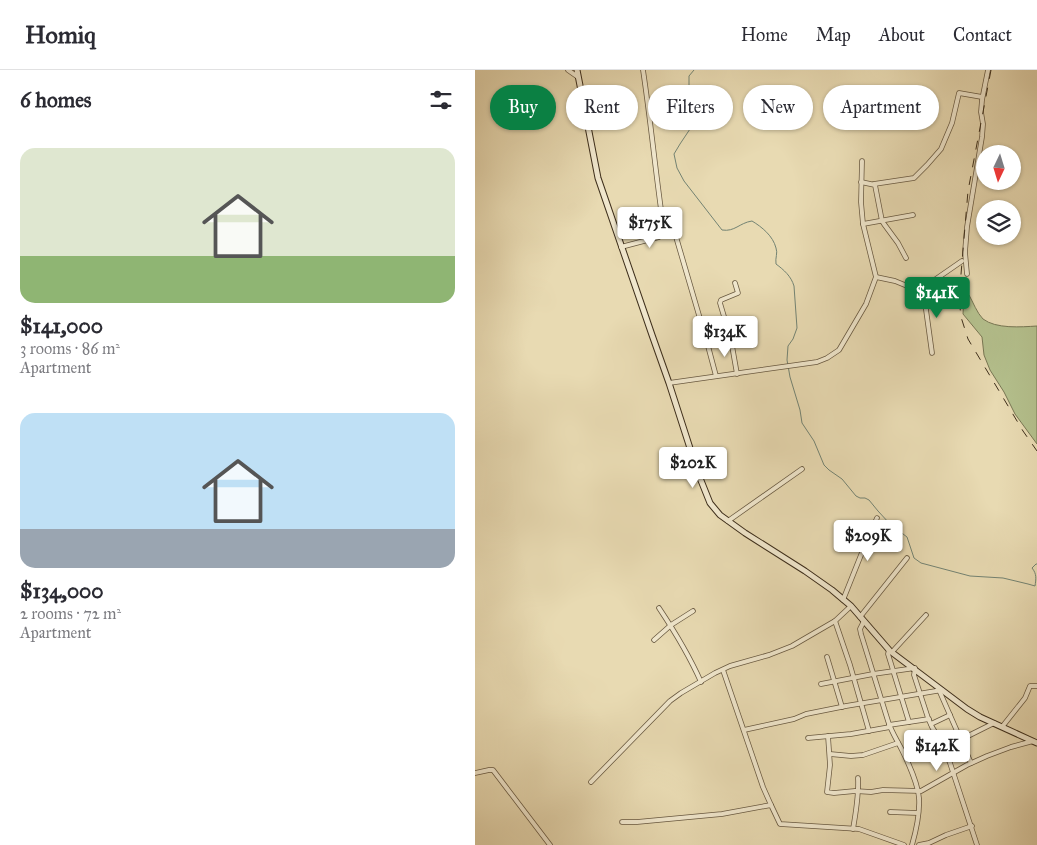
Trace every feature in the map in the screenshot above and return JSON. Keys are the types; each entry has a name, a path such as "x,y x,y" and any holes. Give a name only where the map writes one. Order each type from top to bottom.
{"main road":[{"path":"577,70 598,178 706,496 713,508 728,521 805,571 851,606 891,651 915,668 940,690 967,709 1035,742"}],"street":[{"path":"568,70 578,77"},
{"path":"643,70 664,231"},
{"path":"967,274 965,252 967,227 983,124 981,112 982,97 988,70"},
{"path":"861,182 873,184 914,178 941,149 952,123 959,93 982,97"},
{"path":"669,383 817,362 839,350 866,304 876,276 863,224 861,161"},
{"path":"873,184 875,185 882,221 906,258"},
{"path":"863,224 913,215"},
{"path":"621,247 659,237 664,231 674,230 709,346 716,376"},
{"path":"876,276 912,288 923,288 962,261"},
{"path":"735,283 738,293 721,300 720,303 731,340 737,374"},
{"path":"923,288 932,353"},
{"path":"709,346 731,340"},
{"path":"728,521 802,469"},
{"path":"843,600 877,518"},
{"path":"907,558 862,619 860,629 889,726 909,767 919,798 912,845"},
{"path":"591,782 670,701 681,693 730,666 769,655 792,646 835,621 851,606"},
{"path":"659,608 689,656 701,682"},
{"path":"655,640 671,625 693,611"},
{"path":"909,722 888,654 925,615"},
{"path":"835,621 854,677 869,731"},
{"path":"827,657 842,707"},
{"path":"821,684 915,668 920,694 953,773 977,845"},
{"path":"723,670 763,787 780,824 859,829 904,845"},
{"path":"1002,727 1025,698 1030,686 1037,686"},
{"path":"744,730 794,719 806,714 881,699 940,690 971,763"},
{"path":"808,738 851,734 909,722 930,721 950,715"},
{"path":"952,744 994,723"},
{"path":"828,736 830,765 827,792 834,793 883,790 921,791 971,763 1011,747 1035,742"},
{"path":"829,754 863,755 898,743"},
{"path":"475,773 493,770 550,845"},
{"path":"853,829 858,803 858,778"},
{"path":"622,822 722,814 771,805"},
{"path":"890,812 918,813"},
{"path":"919,845 972,826"}],"green space":[{"path":"964,294 969,295 981,317 988,322 1009,327 1037,326 1037,444 1015,414 990,370 984,355 982,337 963,314"}],"waterway":[{"path":"694,70 689,76 689,86 691,108 696,120 674,154 677,168 684,181 722,230 734,229 752,221 767,232 775,244 777,252 776,264 787,274 794,286 797,328 788,346 787,360 790,377 802,423 814,441 824,465 842,479 856,496 869,500 890,524 907,537 914,558 921,563 970,576 1003,578 1035,586 1036,579 1032,568 1037,564"}],"railway":[{"path":"991,70 968,191 959,298 961,317 968,339 1037,451"}]}
